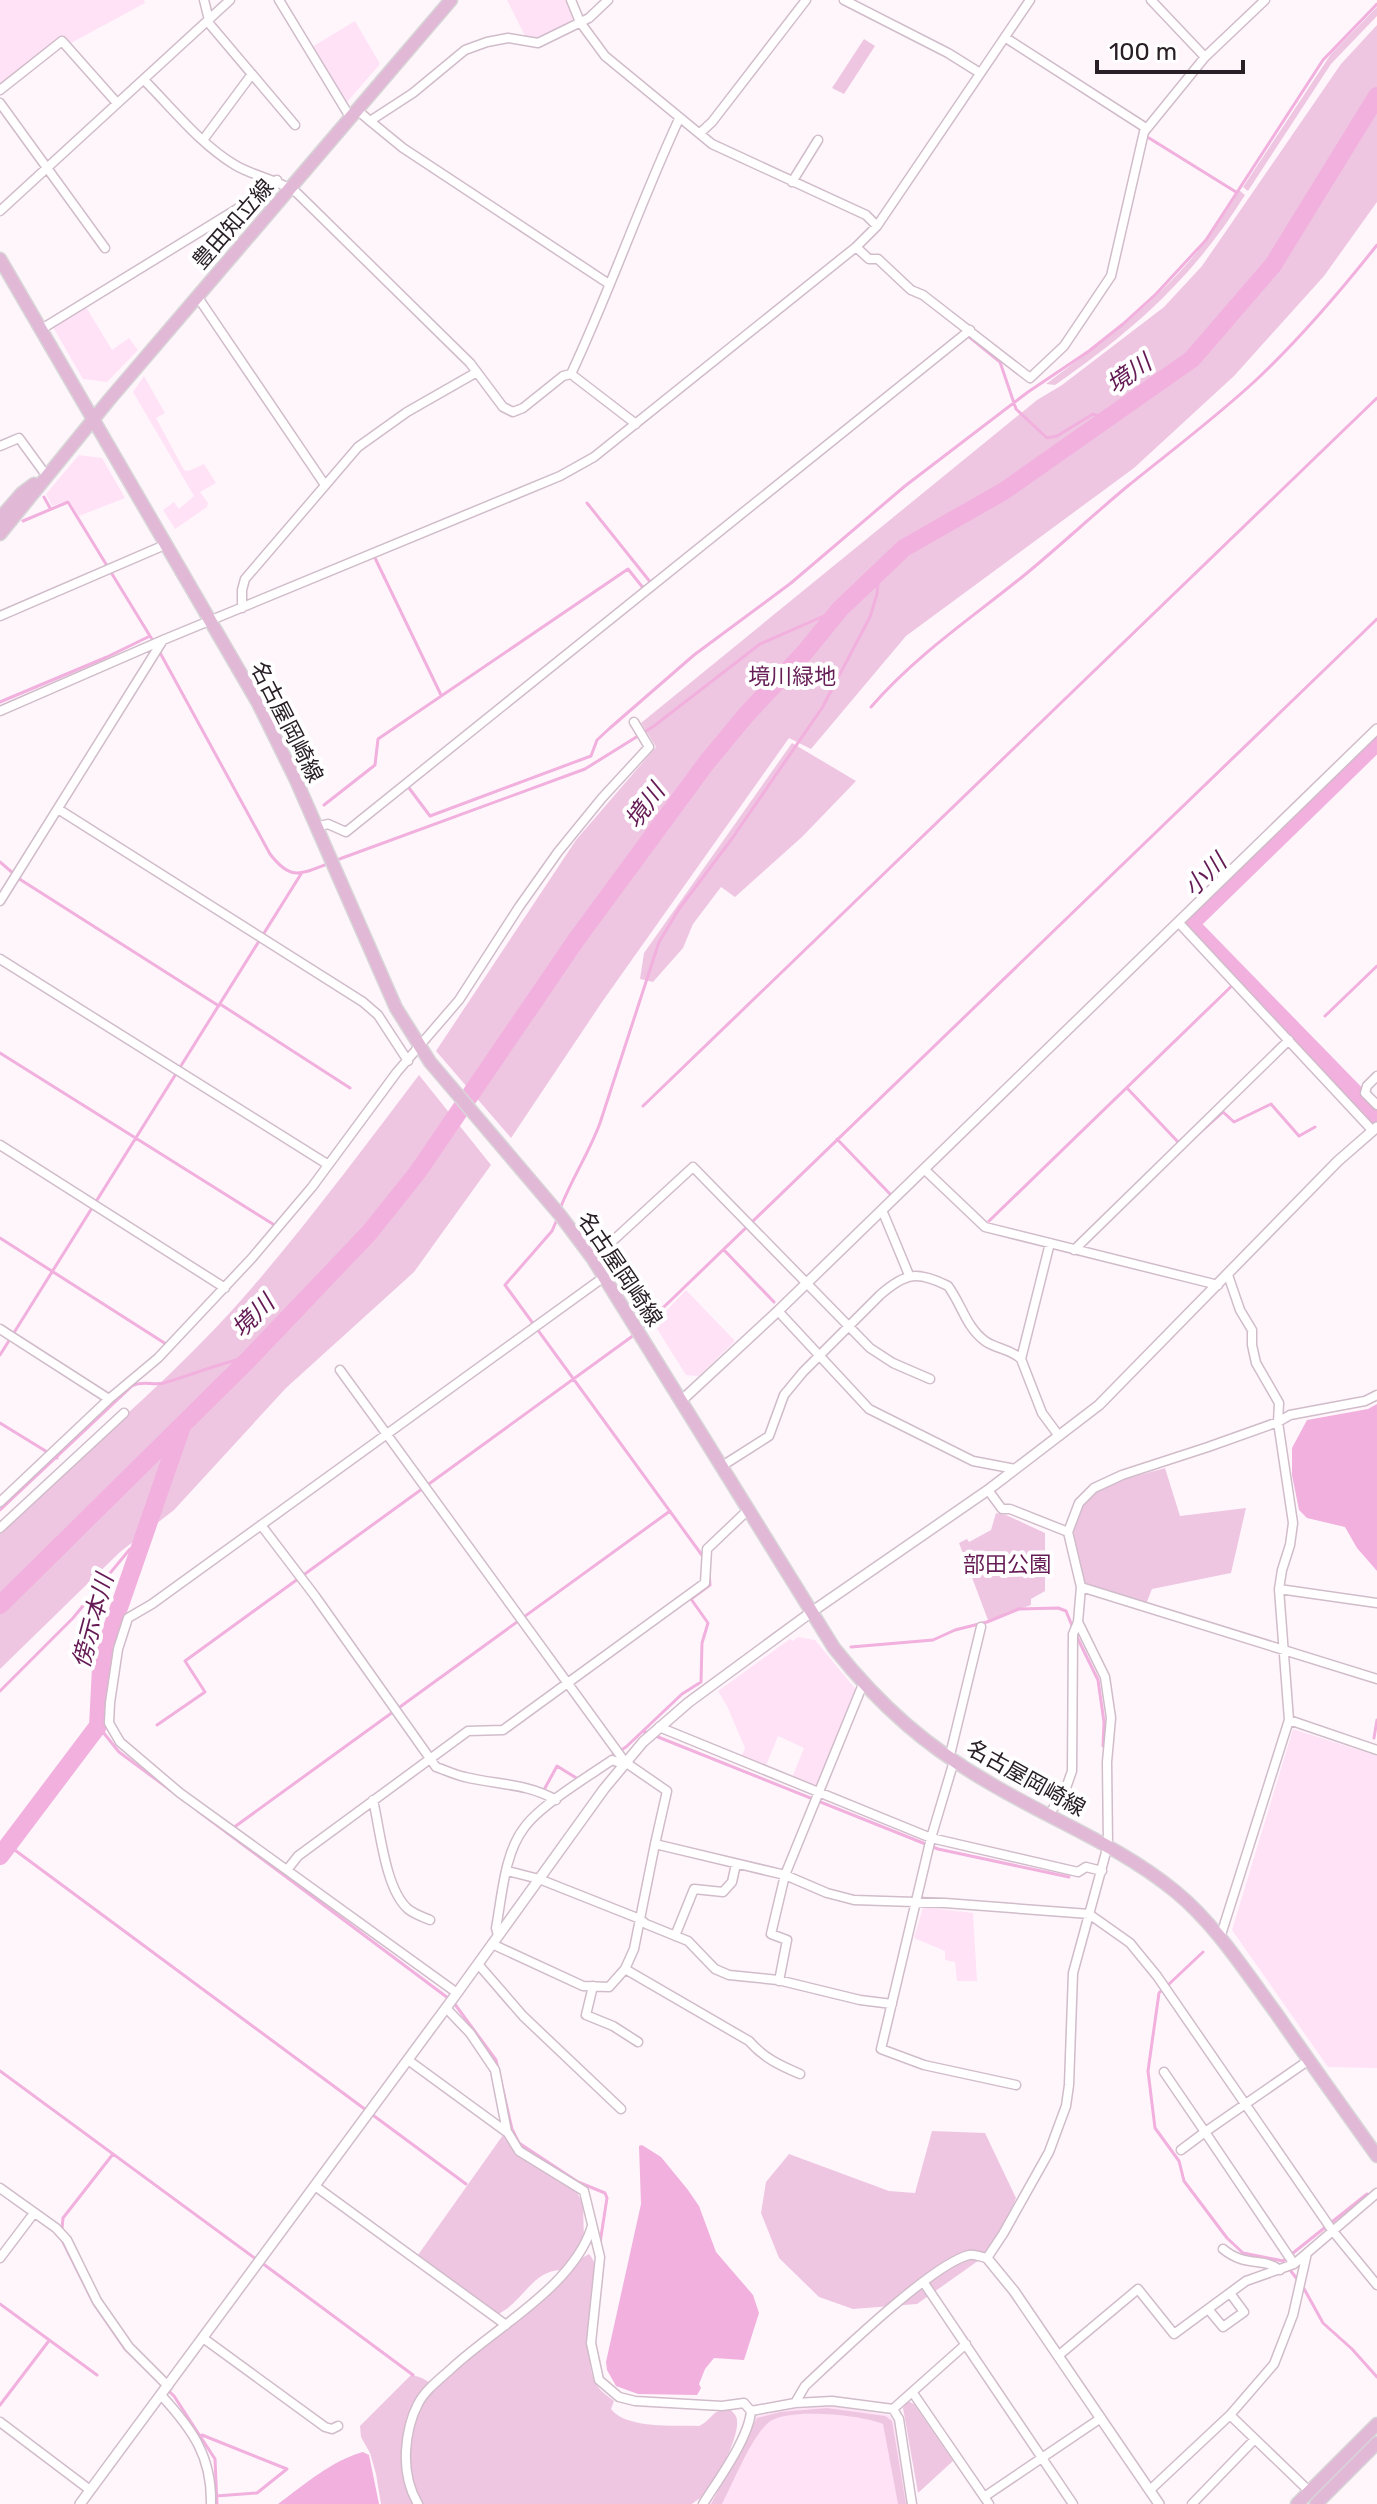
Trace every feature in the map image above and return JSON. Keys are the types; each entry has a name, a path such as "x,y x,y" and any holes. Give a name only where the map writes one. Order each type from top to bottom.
{"main road":[{"name":"豊田知立線","path":"0,534 46,475 449,1"},
{"name":"名古屋岡崎線","path":"0,259 258,703 396,1008 430,1062 560,1215 593,1259 810,1613 863,1684 917,1736 952,1760 1108,1845 1177,1893 1220,1938 1377,2156"},
{"name":"豊田知立線","path":"0,518 22,493 46,475"},
{"path":"1297,2504 1377,2424"},
{"path":"1316,2504 1377,2443"}],"street":[{"path":"204,0 208,21 295,125"},
{"path":"0,211 230,0"},
{"path":"279,0 353,113 370,121 416,157 609,284"},
{"path":"571,0 580,22 605,56 712,144 866,215 877,226"},
{"path":"370,121 413,93 465,50 508,38 538,43 589,18 608,0"},
{"path":"700,133 806,0"},
{"path":"844,0 948,53 980,73"},
{"path":"0,711 560,476 594,457 856,247 877,226 1030,0"},
{"path":"1151,0 1205,57"},
{"path":"856,247 869,259 878,259 911,290 923,295 1030,378 1064,346 1111,276 1146,128 1205,57 1265,0"},
{"path":"1006,38 1146,128"},
{"path":"0,90 62,41 117,103"},
{"path":"203,140 252,74"},
{"path":"144,80 203,140 248,172 277,180 290,188 477,372 503,407 513,412 523,408 563,376 571,374"},
{"path":"0,103 105,248"},
{"path":"571,374 598,317 679,119"},
{"path":"792,182 818,140"},
{"path":"40,330 250,201 277,180"},
{"path":"197,296 325,485"},
{"path":"315,827 328,824 346,832 970,330"},
{"path":"242,608 245,579 358,447 407,412 477,372"},
{"path":"571,374 636,424"},
{"path":"0,446 19,438 46,475"},
{"path":"0,616 167,544"},
{"path":"0,901 163,640"},
{"path":"0,1502 109,1399 158,1358 225,1288 312,1187 397,1072 459,1000 558,852 649,747 635,724"},
{"path":"681,1401 778,1311 1377,729"},
{"path":"58,809 363,1002 378,1015 408,1061"},
{"path":"0,882 11,884"},
{"path":"80,2504 624,1763 689,1702 810,1613 988,1490 1099,1405 1374,1128 1179,923"},
{"path":"0,959 327,1164"},
{"path":"1074,1250 1289,1040"},
{"path":"1377,1076 1367,1086 1365,1093 1377,1105"},
{"path":"0,1145 225,1288"},
{"path":"593,1259 693,1167 847,1328 882,1357 930,1379"},
{"path":"924,1169 985,1227 1218,1285"},
{"path":"882,1210 909,1275"},
{"path":"1021,1359 1050,1243"},
{"path":"722,1466 769,1436 784,1395 847,1328 894,1283 909,1275 921,1275 948,1286 972,1330 989,1344 1014,1352 1021,1359 1042,1413 1059,1436"},
{"path":"1220,1938 1289,1720 1279,1589 1293,1523 1278,1422 1279,1403 1256,1363 1252,1330 1240,1310 1228,1275"},
{"path":"457,1993 180,1793 129,1751 113,1733 109,1723 118,1649 128,1618 152,1604 604,1277"},
{"path":"778,1311 869,1409 973,1461 1015,1469"},
{"path":"0,1329 109,1399"},
{"path":"340,1370 624,1763"},
{"path":"1049,1815 1066,1788 1072,1771 1073,1634 1078,1622 1081,1587 1068,1532 1079,1503 1094,1488 1122,1475 1278,1422 1290,1415 1365,1401 1377,1395"},
{"path":"0,1528 124,1413"},
{"path":"988,1490 1002,1509 1010,1509 1068,1532"},
{"path":"287,1870 298,1856 468,1731 503,1730 705,1583 707,1549 748,1510"},
{"path":"261,1525 436,1767 466,1778 541,1791 556,1800"},
{"path":"1081,1587 1377,1679"},
{"path":"1279,1589 1377,1603"},
{"path":"987,2258 1049,2152 1066,2106 1073,1973 1108,1845 1109,1698 1105,1677 1078,1622"},
{"path":"981,1627 952,1760 881,2049 936,2069 1016,2085"},
{"path":"779,1981 787,1940 771,1934 785,1875 863,1684"},
{"path":"1289,1720 1377,1750"},
{"path":"659,1727 931,1838 1078,1872 1086,1867 1102,1871"},
{"path":"612,1760 624,1763 667,1791 634,1949 625,1969 609,1987 583,1986 549,1972 495,1939 508,1871 524,1827 612,1760"},
{"path":"373,1800 390,1877 400,1899 409,1910 430,1920"},
{"path":"655,1844 785,1875 827,1893 854,1900 1089,1914 1130,1943 1157,1976 1332,2230 1377,2285"},
{"path":"675,1936 694,1889 723,1892 732,1882 736,1864"},
{"path":"508,1871 539,1879 688,1941 715,1969 729,1975 779,1981 860,2000 892,2004"},
{"path":"478,1964 523,2016 621,2109"},
{"path":"625,1969 749,2041 770,2061 800,2074"},
{"path":"593,1986 586,2015 613,2026 638,2042"},
{"path":"446,2008 470,2033 495,2070 508,2133 519,2151 584,2191 600,2257 591,2343 599,2380 619,2397 635,2401 722,2406 744,2403 751,2411 733,2454 703,2504"},
{"path":"408,2060 508,2133"},
{"path":"1181,2150 1309,2060"},
{"path":"1164,2072 1294,2264"},
{"path":"315,2186 506,2325"},
{"path":"0,2188 56,2228 67,2240 97,2301 164,2390 199,2443 209,2466 211,2504"},
{"path":"1058,2356 1138,2289 1174,2334 1246,2281 1294,2264 1377,2193"},
{"path":"0,2258 34,2213"},
{"path":"418,2504 411,2493 405,2466 407,2434 419,2401 465,2356 557,2280 588,2241 592,2226"},
{"path":"1223,2249 1243,2262 1273,2265 1280,2270"},
{"path":"1150,2490 1230,2415 1263,2379 1279,2355 1293,2315 1307,2253"},
{"path":"795,2403 814,2377 924,2283 972,2254 987,2258 1014,2291 1159,2504"},
{"path":"924,2283 1073,2504"},
{"path":"1208,2309 1223,2327 1244,2312 1230,2293"},
{"path":"203,2338 325,2427 332,2429 338,2426"},
{"path":"751,2411 795,2403 832,2401 893,2409 966,2344"},
{"path":"913,2393 987,2500 1101,2418"},
{"path":"893,2409 899,2419 912,2504"},
{"path":"1230,2415 1309,2491"},
{"path":"0,2422 90,2490"},
{"path":"1192,2504 1254,2440"}],"shaded area":[{"path":"0,0 144,0 145,3 71,43 63,36 0,86"},
{"path":"507,0 568,0 577,21 538,40 526,38"},
{"path":"355,21 380,64 346,103 312,47"},
{"path":"86,307 112,350 129,338 138,350 107,382 83,379 53,327"},
{"path":"144,376 165,413 156,418 184,470 204,464 216,483 200,492 208,503 207,507 175,529 163,510 174,502 179,509 194,496 133,392"},
{"path":"79,455 102,458 125,498 79,516 69,500 52,506 46,494"},
{"path":"686,1290 735,1341 699,1376 686,1375 654,1324"},
{"path":"1377,1404 1377,1571 1357,1548 1345,1527 1307,1518 1299,1510 1292,1475 1292,1448 1307,1420 1368,1409"},
{"path":"798,1637 815,1640 858,1692 818,1790 791,1780 804,1748 778,1736 765,1768 741,1758 745,1748 718,1691 790,1639 793,1641"},
{"path":"1293,1729 1377,1756 1377,2068 1328,2067 1232,1930"},
{"path":"923,1907 973,1913 977,1981 957,1981 955,1962 945,1960 945,1951 914,1938"},
{"path":"639,2146 661,2157 688,2190 699,2206 716,2252 753,2295 759,2313 744,2360 714,2358 705,2369 697,2395 638,2394 616,2386 607,2370 606,2362 641,2204"},
{"path":"832,2406 889,2415 894,2422 907,2504 709,2504 754,2417 781,2410"},
{"path":"363,2452 369,2455 379,2504 278,2504 329,2467"}],"green space":[{"path":"1377,7 1377,16 1331,64 1248,191 1243,187 1331,54"},
{"name":"境川緑地","path":"1377,25 1377,202 1324,276 1234,376 1134,468 906,636 811,749 789,738 602,1002 511,1138 436,1051 576,840 656,747 641,723 1037,400 1062,385 1164,307 1202,266 1341,64"},
{"path":"864,39 875,46 844,94 832,88"},
{"path":"1239,190 1245,195 1183,277 1111,344 1055,385 1046,384 1163,289 1203,245"},
{"path":"792,743 856,781 802,837 735,897 721,887 693,924 683,948 653,982 640,979 644,953"},
{"path":"419,1075 491,1165 414,1272 286,1388 174,1510 120,1552 0,1669 0,1527 125,1416 243,1298 289,1244"},
{"path":"1165,1468 1180,1516 1246,1508 1231,1573 1152,1589 1146,1604 1085,1583 1074,1533 1076,1517 1083,1505 1106,1487"},
{"name":"部田公園","path":"996,1513 1045,1533 1045,1591 1031,1599 1031,1605 988,1620 959,1543 967,1539 969,1542 991,1530"},
{"path":"932,2131 985,2133 1016,2198 1007,2221 985,2256 917,2304 853,2309 819,2297 779,2258 761,2213 766,2182 789,2154 889,2191 915,2193"},
{"path":"503,2135 513,2150 577,2192 583,2205 584,2239 561,2270 543,2275 498,2314 418,2255"},
{"path":"589,2254 595,2264 596,2278 589,2351 591,2369 598,2387 614,2401 611,2409 628,2420 665,2425 699,2426 716,2412 724,2410 731,2410 736,2417 737,2428 731,2447 707,2492 692,2504 381,2504 376,2474 361,2437 360,2426 411,2375 436,2385 573,2263"},
{"path":"908,2401 914,2404 953,2461 918,2493 903,2408"},
{"path":"827,2408 885,2416 892,2421 906,2504 898,2504 883,2424 858,2418 806,2414 777,2418 768,2423 749,2450 722,2504 711,2504 757,2418 780,2412"}],"waterway":[{"path":"409,788 430,816 591,756 597,740 694,655 791,583 905,486 1028,392 1089,351 1156,294 1206,240 1323,60 1377,4"},
{"name":"境川","path":"0,1605 247,1361 369,1233 417,1173 576,940 707,762 840,609 904,548 1004,491 1192,359 1273,265 1377,96"},
{"path":"1149,138 1236,192"},
{"path":"871,707 926,653 1027,573 1255,381 1319,315 1377,245"},
{"path":"968,336 1000,362 1016,409 1047,438 1057,436 1093,414 1106,419"},
{"path":"643,1106 1377,398"},
{"path":"44,497 50,508"},
{"path":"23,521 68,502 150,636"},
{"path":"587,503 651,583"},
{"path":"375,558 441,695"},
{"path":"324,805 375,765 378,739 628,569 644,589"},
{"path":"560,1209 600,1123 659,942 679,909 822,708 870,617 879,572"},
{"path":"334,861 585,769 654,726 760,644 840,609"},
{"path":"640,1330 1377,619"},
{"path":"0,702 150,636 154,642"},
{"path":"158,649 270,854 283,868 296,873 327,864"},
{"name":"小川","path":"1377,742 1190,924 1377,1116"},
{"path":"0,862 21,880 219,1006"},
{"path":"0,1355 301,874"},
{"path":"1325,1016 1377,966"},
{"path":"989,1221 1241,977"},
{"path":"220,1004 350,1088"},
{"path":"0,1053 276,1226"},
{"path":"1127,1088 1179,1143"},
{"path":"1186,1145 1223,1112 1234,1122 1271,1104 1299,1136 1315,1127"},
{"path":"837,1139 890,1194"},
{"path":"558,1217 552,1231 505,1285 704,1558"},
{"path":"0,1238 166,1344"},
{"path":"724,1250 774,1302"},
{"path":"157,1725 205,1692 185,1661 634,1335"},
{"path":"0,1510 132,1386 164,1383 252,1356"},
{"path":"0,1423 57,1458"},
{"name":"傍示本川","path":"0,1856 98,1726 101,1668 113,1625 181,1429"},
{"path":"233,1828 670,1511"},
{"path":"0,1691 73,1618 130,1549 138,1549"},
{"path":"587,1772 626,1747 682,1694 701,1682 702,1643 708,1623 691,1599 710,1585 709,1572"},
{"path":"851,1647 933,1640 1019,1609 1058,1608 1066,1611 1073,1628"},
{"path":"1076,1635 1098,1680 1104,1722 1103,1746"},
{"path":"1374,1738 1377,1720"},
{"path":"98,1726 119,1752 173,1792"},
{"path":"643,1731 938,1849 1069,1877"},
{"path":"545,1788 557,1766 578,1779 580,1777"},
{"path":"198,1811 448,1998"},
{"path":"8,1845 466,2184"},
{"path":"1168,1985 1203,1952"},
{"path":"1162,1990 1159,1993 1148,2071 1155,2128 1179,2161 1184,2181 1227,2238 1243,2253 1283,2261 1367,2194"},
{"path":"454,2003 496,2060 512,2129 519,2143 578,2182 605,2193 607,2198 600,2243"},
{"path":"0,2071 256,2259"},
{"path":"62,2229 63,2218 113,2154"},
{"path":"62,2240 94,2304 125,2349 174,2396 215,2459 217,2504"},
{"path":"262,2263 413,2375"},
{"path":"1287,2266 1297,2279"},
{"path":"1302,2285 1323,2323 1377,2377"},
{"path":"0,2304 97,2375"},
{"path":"0,2405 48,2342"},
{"path":"202,2435 287,2469 257,2493 216,2496"}]}
